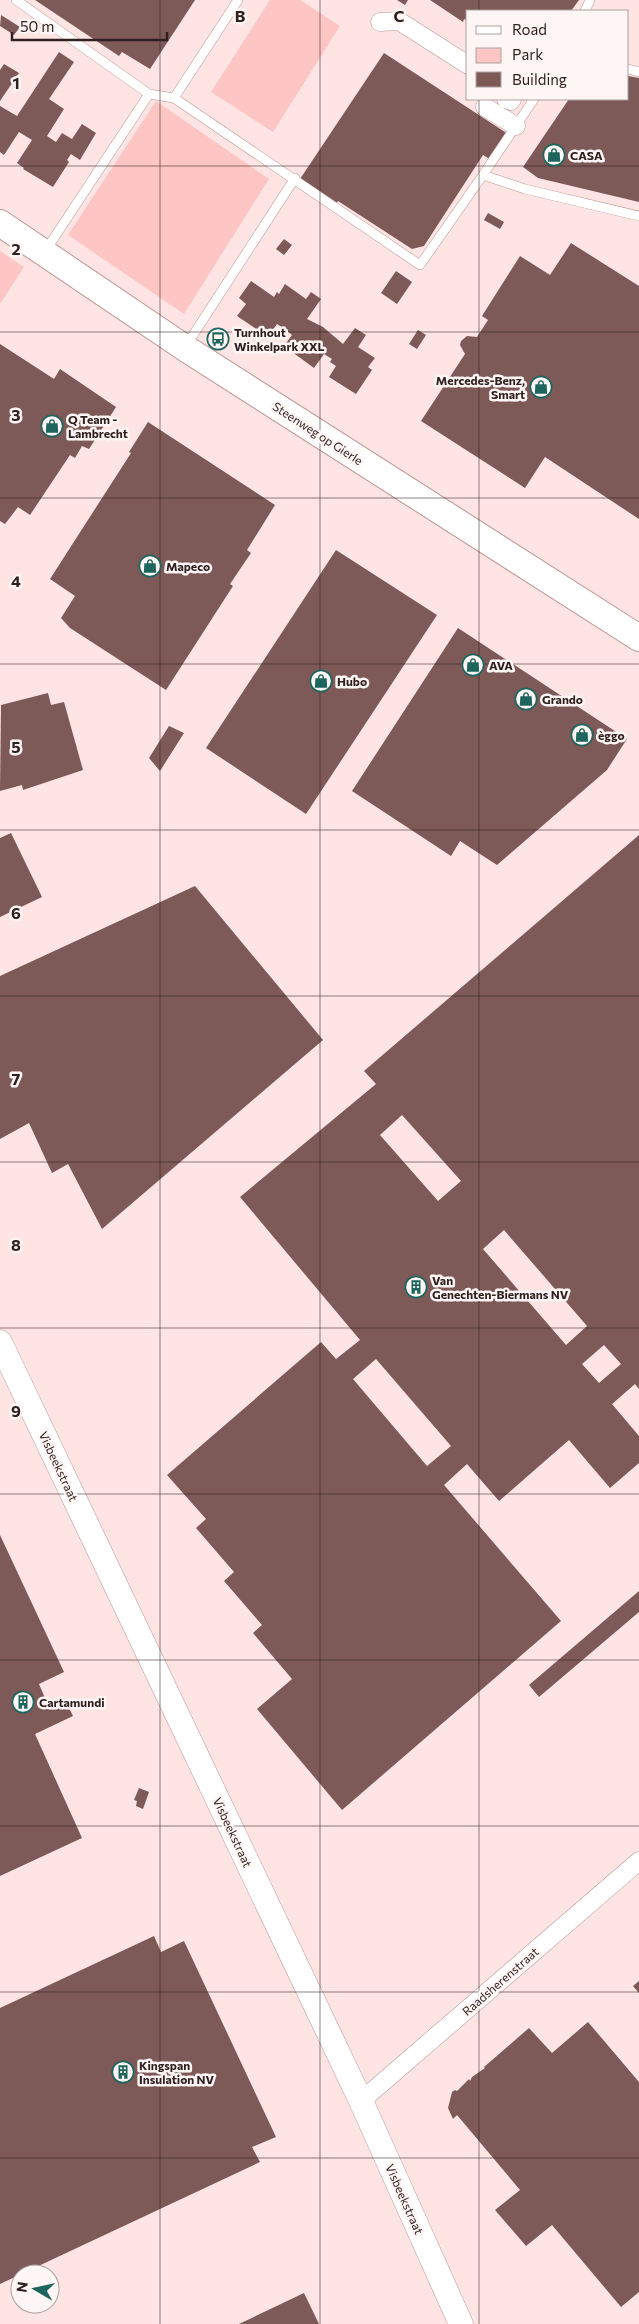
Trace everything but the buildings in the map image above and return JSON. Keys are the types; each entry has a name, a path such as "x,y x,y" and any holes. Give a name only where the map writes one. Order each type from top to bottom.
{"main road":[{"name":"Steenweg op Gierle","path":"0,223 185,348 639,638"}],"street":[{"path":"380,22 399,21 466,64"},
{"path":"484,102 519,121"},
{"name":"Visbeekstraat","path":"0,1342 361,2101 461,2324"},
{"name":"Raadsherenstraat","path":"361,2101 639,1861"}],"lane":[{"path":"16,0 149,94 174,98 420,264 533,100"},
{"path":"174,98 238,0"},
{"path":"44,252 149,94"},
{"path":"483,175 525,189 639,216"},
{"path":"185,348 294,178"}],"green space":[{"path":"270,0 300,0 340,26 273,132 211,92"},
{"path":"156,101 269,179 184,314 68,235"},
{"path":"0,251 24,267 0,304"}],"place":[{"name":"CASA","path":"554,155"},
{"name":"Turnhout Winkelpark XXL","path":"218,339"},
{"name":"Mercedes-Benz, Smart","path":"541,387"},
{"name":"Q Team - Lambrecht","path":"52,426"},
{"name":"Mapeco","path":"150,566"},
{"name":"AVA","path":"473,665"},
{"name":"Hubo","path":"321,681"},
{"name":"Grando","path":"526,699"},
{"name":"èggo","path":"582,735"},
{"name":"Van Genechten-Biermans NV","path":"416,1287"},
{"name":"Cartamundi","path":"23,1702"},
{"name":"Kingspan Insulation NV","path":"123,2072"}]}
